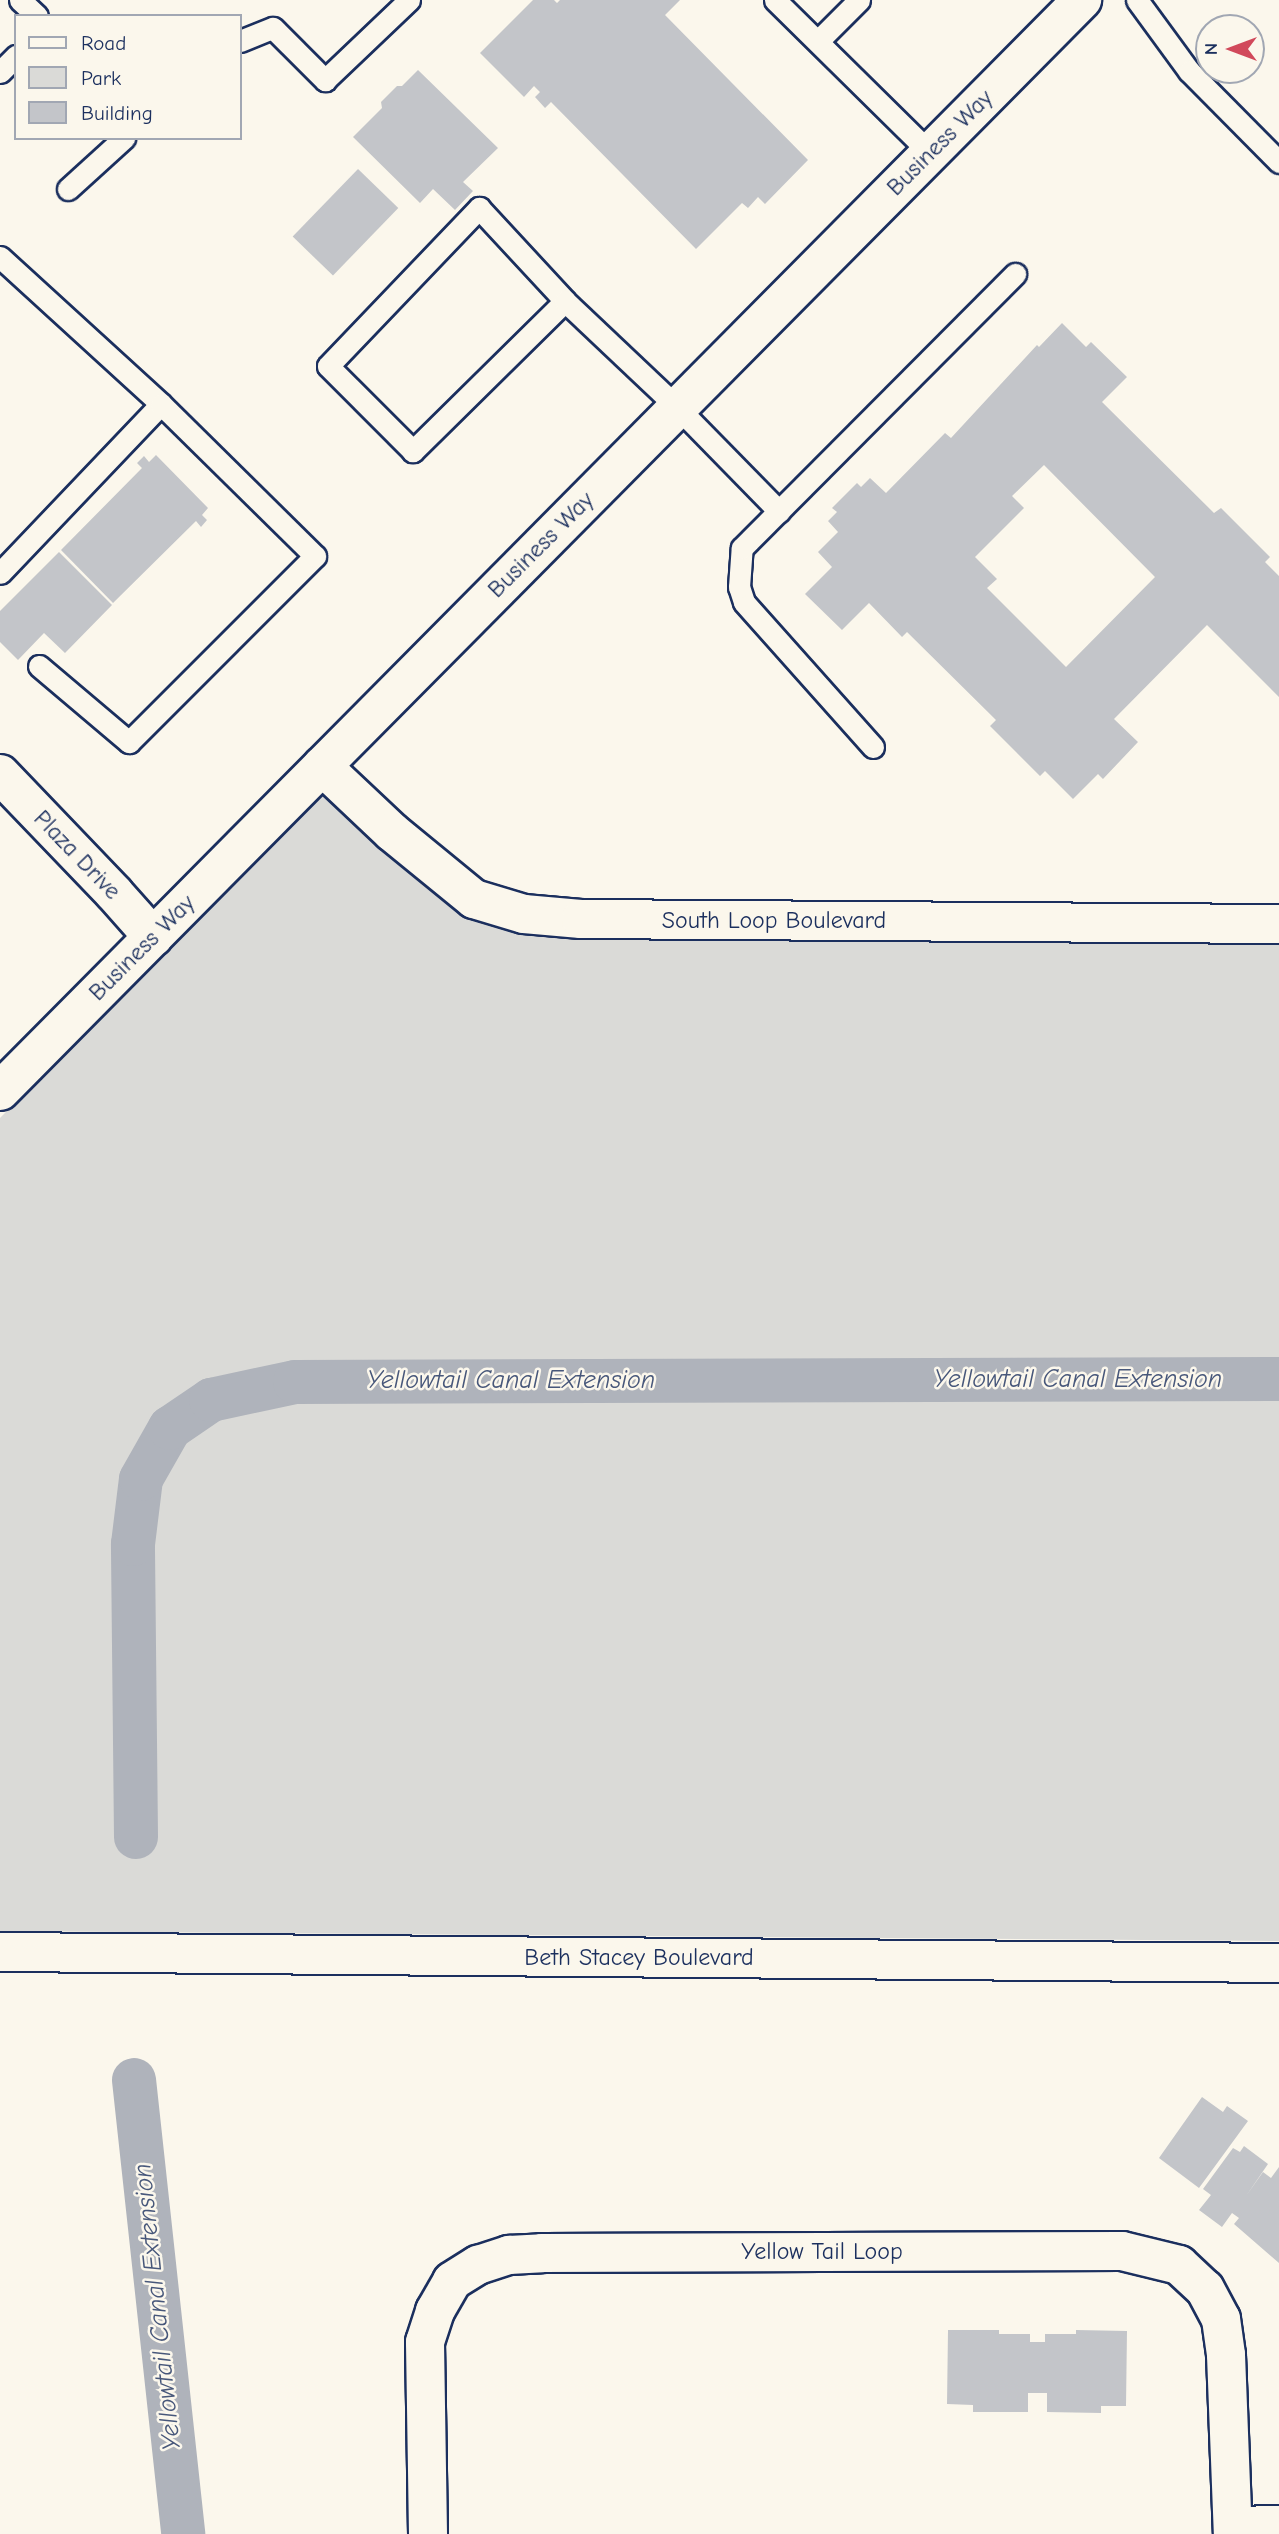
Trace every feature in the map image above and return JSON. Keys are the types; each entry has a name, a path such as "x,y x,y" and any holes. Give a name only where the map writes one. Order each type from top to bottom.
{"street":[{"name":"Business Way","path":"0,1091 1082,0"},
{"name":"South Loop Boulevard","path":"322,766 392,832 474,899 524,914 581,919 1279,924"},
{"name":"Plaza Drive","path":"0,774 114,892 153,937"},
{"name":"Beth Stacey Boulevard","path":"0,1952 1279,1963"},
{"name":"Yellow Tail Loop","path":"428,2534 425,2342 435,2311 452,2281 478,2265 509,2255 542,2253 1122,2251 1179,2265 1205,2289 1221,2319 1226,2355 1233,2530 1279,2525"}],"lane":[{"path":"20,0 35,14"},
{"path":"242,40 272,28 325,80 409,0"},
{"path":"775,0 930,153"},
{"path":"818,41 859,0"},
{"path":"1137,0 1188,71 1279,162"},
{"path":"0,72 14,58"},
{"path":"68,189 122,140"},
{"path":"565,301 413,451 328,366 479,208 565,301 677,407 779,511"},
{"path":"0,257 161,404 316,556 129,742 40,666"},
{"path":"873,747 744,602 739,587 738,567 742,548 1015,274"},
{"path":"0,573 161,404"}],"green space":[{"path":"323,793 461,912 1279,943 1279,1941 0,1931 0,1118"}],"building":[{"path":"533,0 554,0 557,3 560,0 680,0 665,15 808,160 765,204 758,197 748,208 742,203 696,249 551,102 545,108 535,97 540,92 534,86 524,97 480,53"},
{"path":"418,70 498,148 463,182 473,191 455,210 433,189 420,203 353,137 382,108 381,102"},
{"path":"358,169 398,208 333,276 293,237"},
{"path":"1062,323 1086,347 1091,342 1127,377 1102,402 1214,513 1221,508 1270,557 1265,562 1279,576 1279,697 1207,625 1114,719 1138,742 1103,779 1098,774 1073,799 1045,771 1040,776 990,726 996,720 907,632 902,637 869,603 842,630 805,594 832,567 818,552 838,532 828,521 837,512 832,508 857,483 861,487 870,478 886,493 945,433 951,438 1037,345 1039,347","holes":["1044,465 1155,577 1066,667 987,588 997,579 975,557 1024,508 1012,496"]},
{"path":"156,455 208,508 202,515 207,520 201,527 196,521 113,603 61,550 142,468 137,463 144,456 149,462"},
{"path":"59,552 112,605 65,653 44,633 18,660 0,642 0,611"},
{"path":"1202,2097 1223,2112 1227,2106 1248,2121 1199,2188 1159,2158"},
{"path":"1244,2146 1268,2164 1246,2196 1263,2172 1271,2178 1279,2167 1279,2263 1234,2224 1239,2218 1232,2213 1222,2227 1199,2210 1211,2195 1203,2189 1233,2148 1240,2152"},
{"path":"948,2330 999,2330 999,2334 1030,2334 1030,2342 1045,2342 1045,2334 1076,2334 1076,2330 1127,2331 1126,2406 1101,2406 1101,2413 1047,2412 1047,2393 1028,2393 1028,2412 973,2412 973,2405 947,2404"}],"waterway":[{"name":"Yellowtail Canal Extension","path":"136,1837 133,1544 141,1479 170,1428 211,1400 295,1382 1279,1379"},
{"name":"Yellowtail Canal Extension","path":"134,2080 183,2534"}]}
